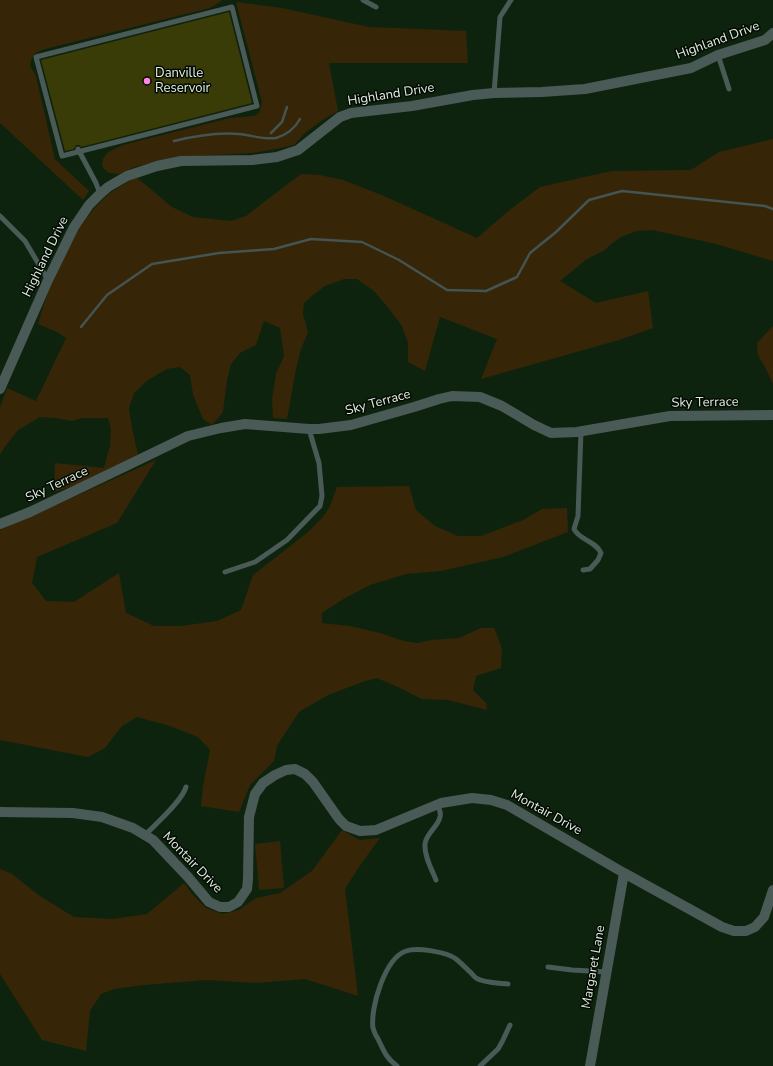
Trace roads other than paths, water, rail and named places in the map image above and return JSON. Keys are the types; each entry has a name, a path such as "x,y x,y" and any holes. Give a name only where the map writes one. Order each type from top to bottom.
{"street":[{"name":"Highland Drive","path":"0,389 48,280 74,226 89,204 108,187 127,176 157,166 181,161 252,160 276,157 298,150 340,117 351,113 412,106 473,95 591,88 691,68 718,55 765,40 773,33"},
{"name":"Sky Terrace","path":"0,524 124,468 188,436 245,424 309,429 351,425 452,396 480,397 502,406 551,433 581,431 670,416 773,415"},
{"name":"Montair Drive","path":"0,812 73,812 102,817 132,828 153,840 209,902 220,907 228,907 238,902 247,889 249,817 256,794 263,783 275,775 286,770 295,769 305,774 314,782 339,819 346,826 360,831 376,830 437,804 472,798 491,800 507,805 624,873 722,927 734,931 746,931 755,927 764,918 773,890"},
{"name":"Margaret Lane","path":"590,1066 624,873"}],"lane":[{"path":"363,0 376,7"},
{"path":"494,93 500,17 511,0"},
{"path":"232,7 257,106 78,150 62,156 36,57 232,7"},
{"path":"718,55 729,89"},
{"path":"78,150 96,183 100,194"},
{"path":"0,216 25,241 48,280"},
{"path":"225,572 255,562 287,540 320,506 322,496 319,463 309,429"},
{"path":"581,431 578,516 574,529 575,532 599,549 600,553 598,560 590,569 583,570"},
{"path":"145,835 180,798 186,787"},
{"path":"436,880 427,858 425,843 440,817 437,804"},
{"path":"397,1066 383,1052 374,1030 373,1022 377,996 390,965 397,957 406,951 420,950 439,952 454,958 476,978 508,984"},
{"path":"548,967 607,972"},
{"path":"480,1066 498,1049 510,1025"}],"waterway":[{"path":"271,133 282,122 287,107"},
{"path":"174,141 215,134 239,134 276,138 290,131 300,119"},
{"path":"81,327 107,295 152,264 219,253 274,249 311,239 362,242 399,260 447,290 486,291 517,277 530,253 556,232 589,200 622,191 765,206 773,209"}],"place":[{"name":"Danville Reservoir","path":"147,81"}]}
